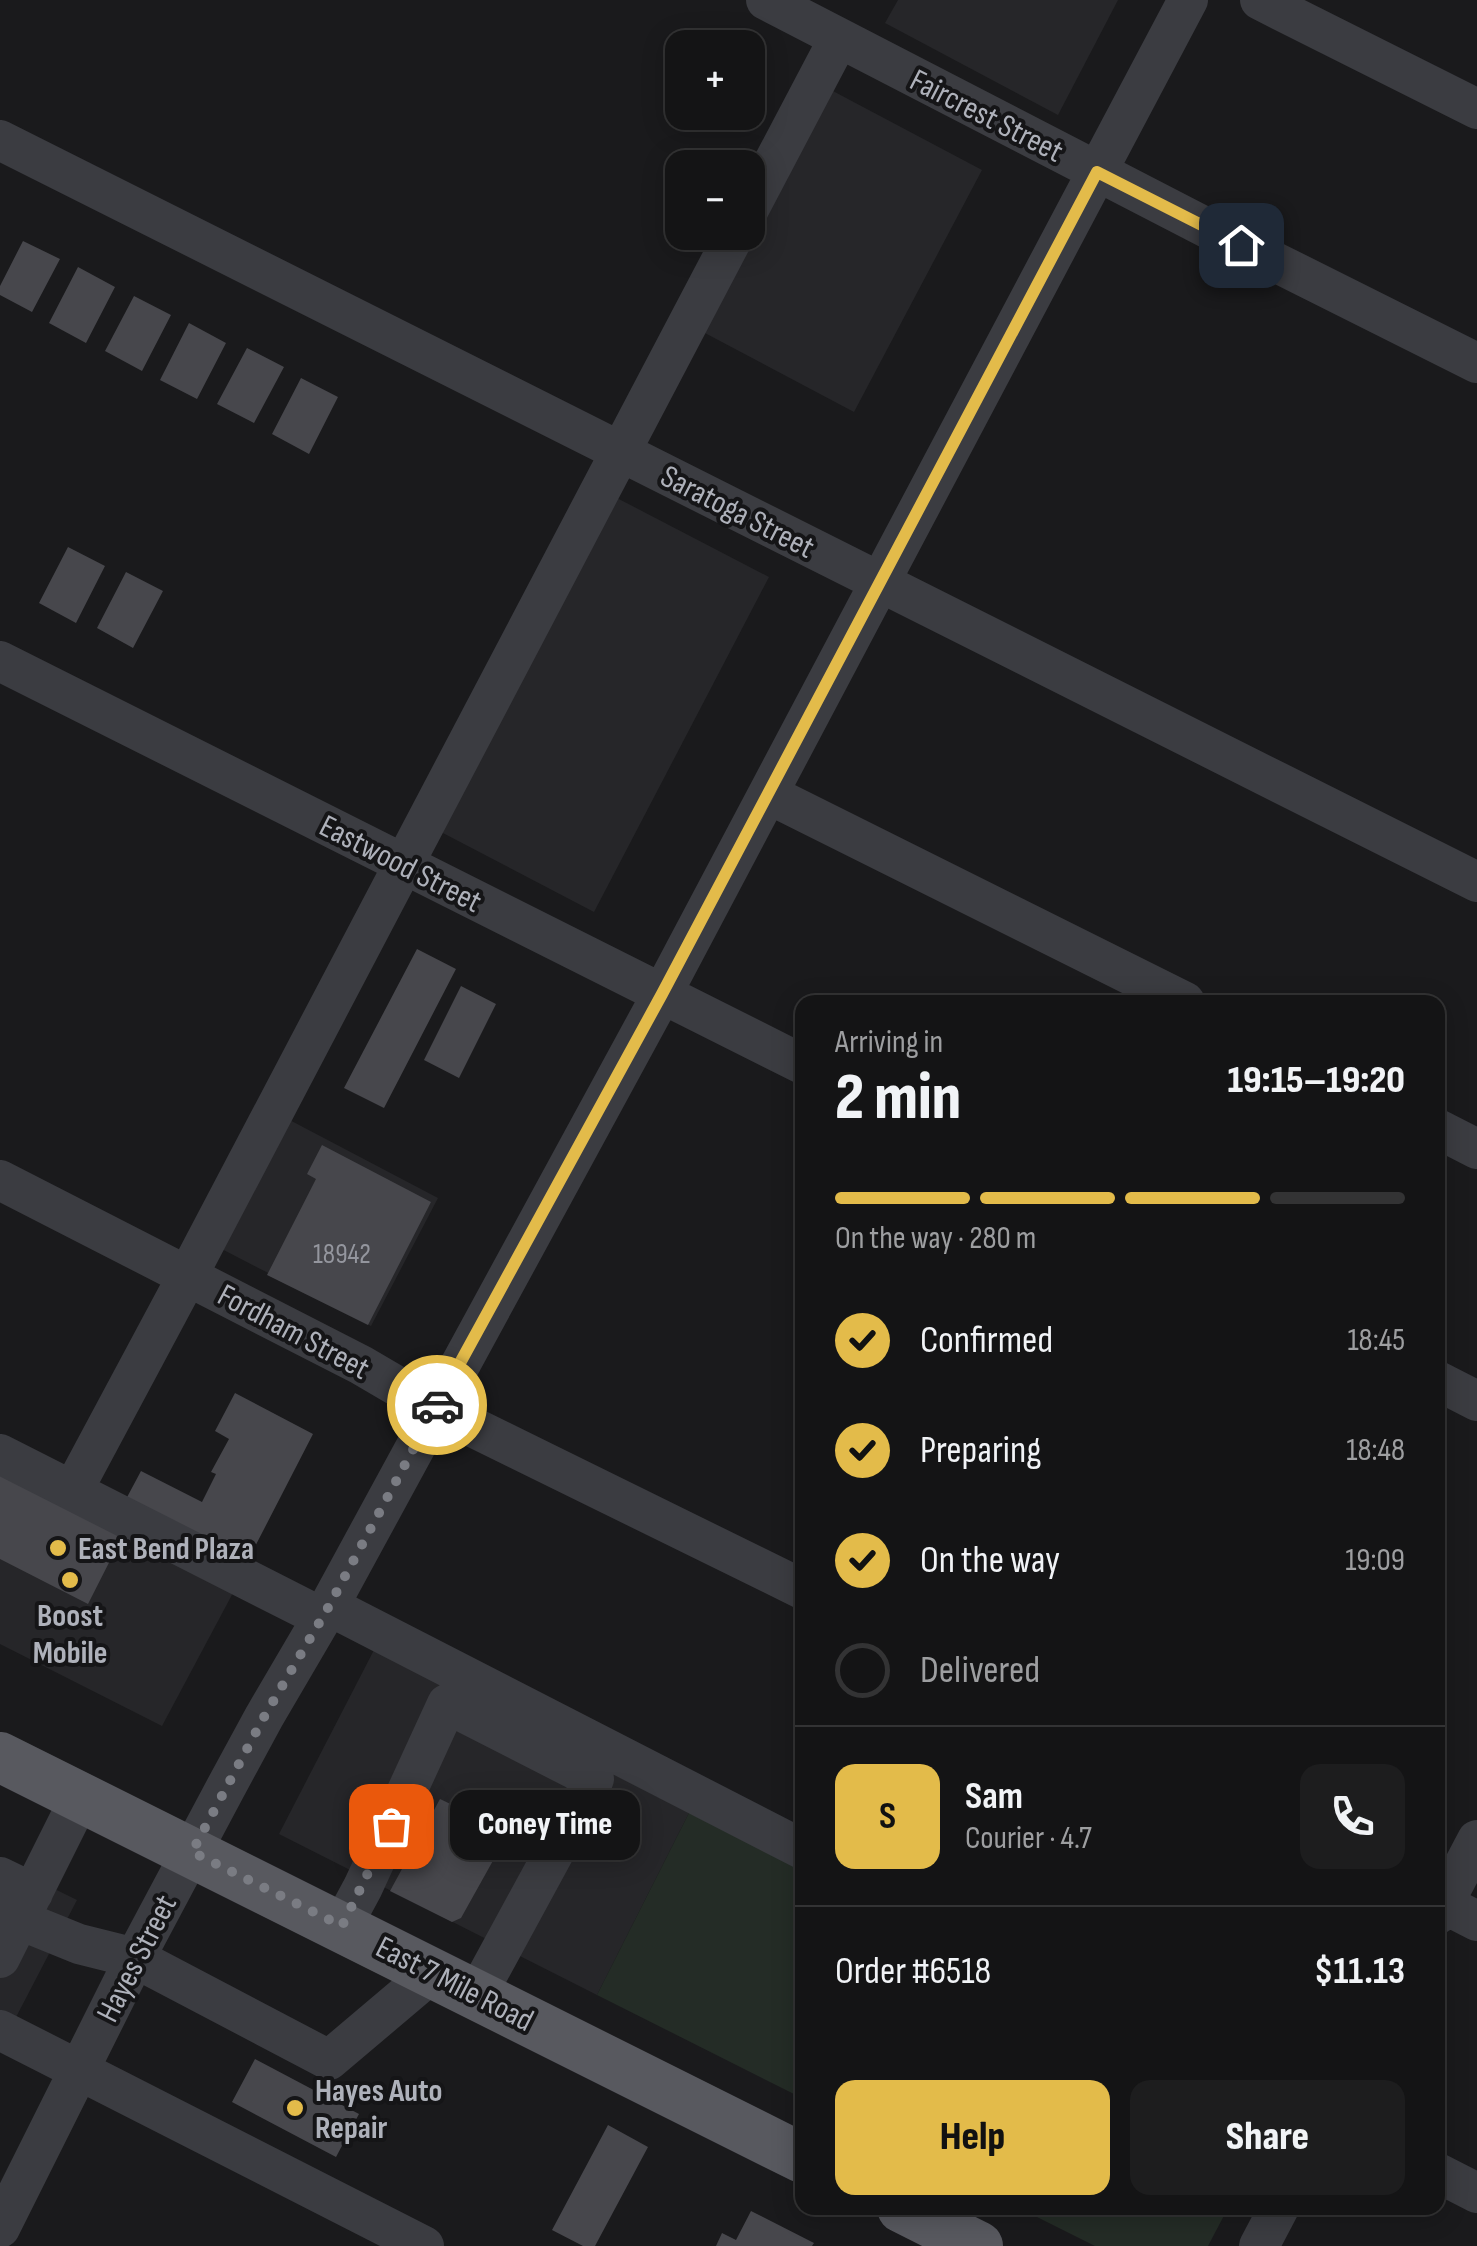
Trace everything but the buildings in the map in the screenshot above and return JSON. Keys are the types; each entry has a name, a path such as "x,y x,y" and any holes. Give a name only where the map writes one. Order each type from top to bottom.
{"main road":[{"name":"East 7 Mile Road","path":"0,1757 795,2154"},
{"path":"916,2215 978,2246"}],"street":[{"name":"Faircrest Street","path":"766,0 1477,363"},
{"name":"Hayes Street","path":"0,2228 135,1958 662,994 1188,0"},
{"path":"1260,0 1477,108"},
{"path":"765,179 838,38"},
{"name":"Saratoga Street","path":"0,140 1477,882"},
{"path":"73,1490 727,250"},
{"name":"Eastwood Street","path":"0,661 795,1060"},
{"path":"768,794 1170,995"},
{"path":"1445,1133 1477,1149"},
{"name":"Fordham Street","path":"0,1180 362,1365 436,1409 795,1586"},
{"path":"1445,1385 1477,1401"},
{"path":"0,1454 795,1846"},
{"path":"342,1926 447,1704 594,1779 477,1994"},
{"path":"0,1958 13,1901 80,1798"},
{"path":"1449,1910 1477,1840"},
{"path":"13,1901 78,1944 135,1958 329,2060 433,1972"},
{"path":"0,2030 424,2246"},
{"path":"1445,2176 1477,2192"},
{"path":"1258,2246 1275,2215"}],"shaded area":[{"path":"898,0 1118,0 1058,115 885,23"},
{"path":"831,90 982,170 854,412 703,332 746,250 765,250 765,215"},
{"path":"615,497 769,577 594,912 441,832"},
{"path":"282,1116 438,1198 371,1326 214,1245"},
{"name":"East Bend Plaza","path":"0,1474 234,1591 162,1726 0,1644"},
{"path":"374,1650 689,1813 597,1995 279,1834"},
{"path":"689,1813 795,1866 795,2094 597,1995"},
{"path":"0,1862 77,1900 0,2048"},
{"path":"1033,2215 1224,2215 1208,2246 1095,2246"}],"way so far":[{"path":"391,1826 342,1926 192,1852 437,1405"}],"place":[{"name":"East Bend Plaza","path":"58,1548"},
{"name":"Boost Mobile","path":"70,1580"},
{"name":"Coney Time","path":"391,1826"},
{"name":"Hayes Auto Repair","path":"295,2108"}],"route":[{"path":"437,1405 662,994 1097,172 1241,245"}]}
